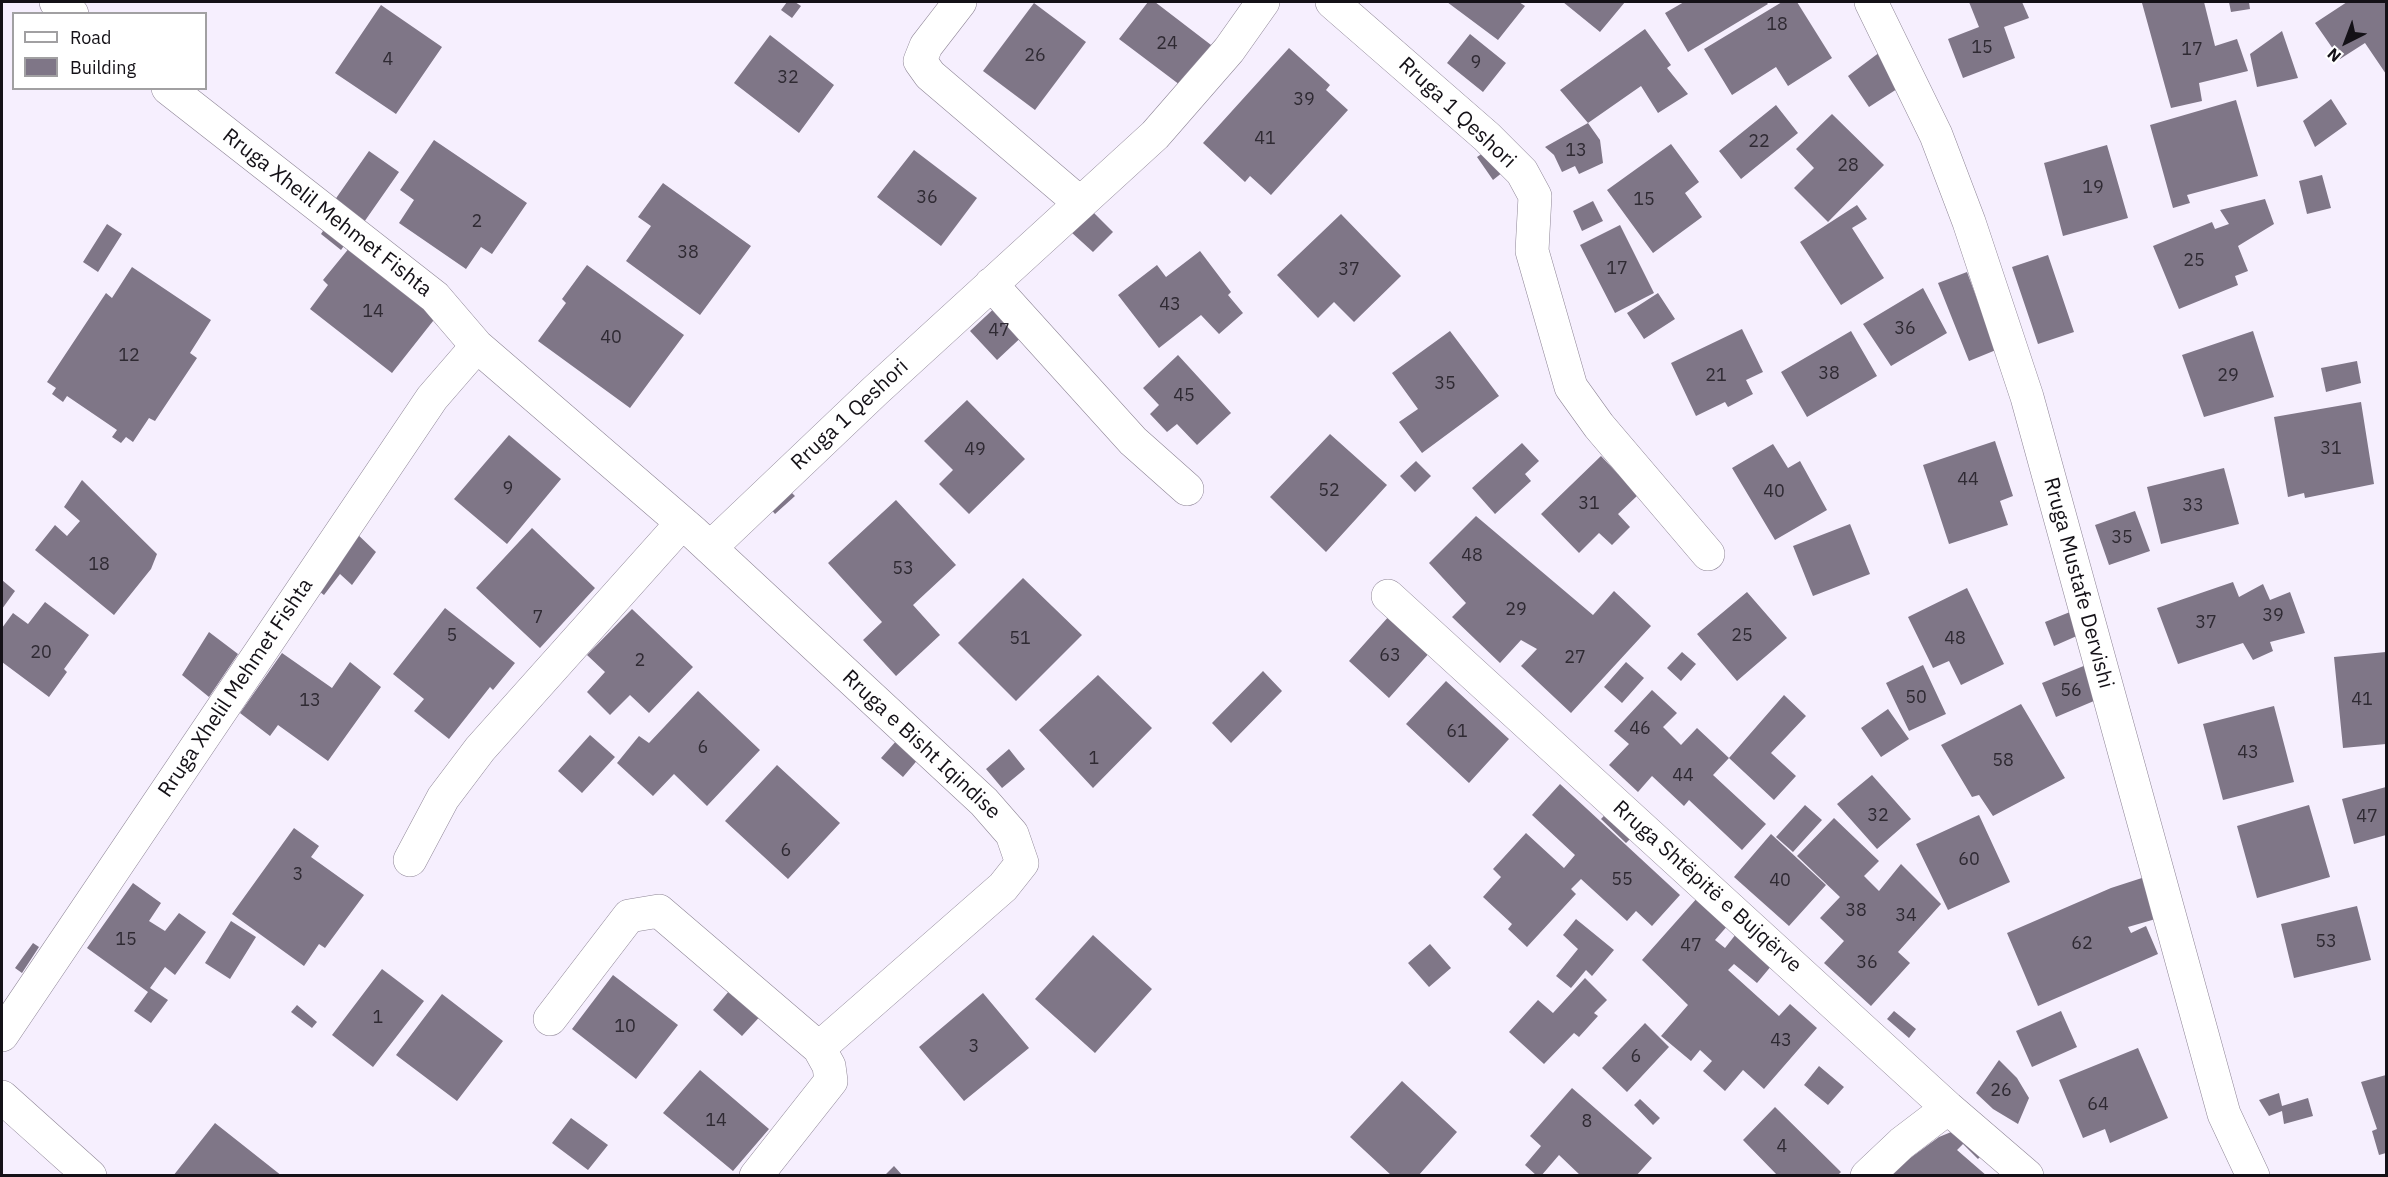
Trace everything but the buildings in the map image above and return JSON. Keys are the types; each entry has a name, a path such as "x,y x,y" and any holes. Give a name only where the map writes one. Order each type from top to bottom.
{"street":[{"path":"56,2 69,12"},
{"path":"960,2 926,46 920,61 930,75 1080,203"},
{"name":"Rruga 1 Qeshori","path":"710,548 991,284 1155,135 1229,50 1263,2"},
{"name":"Rruga 1 Qeshori","path":"1332,2 1487,137 1522,172 1535,196 1532,251 1571,387 1599,426 1708,554"},
{"name":"Rruga Mustafe Dervishi","path":"1872,2 1936,135 1969,222 2027,397 2224,1114 2253,1176"},
{"name":"Rruga Xhelil Mehmet Fishta","path":"171,90 435,297 477,346 710,548"},
{"path":"991,284 1133,441 1187,489"},
{"name":"Rruga Xhelil Mehmet Fishta","path":"2,1035 432,398 477,346"},
{"path":"410,860 444,798 480,749 682,523"},
{"name":"Rruga e Bisht Iqindise","path":"710,548 984,802 1012,834 1022,863 1003,887 819,1048"},
{"name":"Rruga Shtëpitë e Bujqërve","path":"1388,596 1948,1108 2027,1176"},
{"path":"550,1019 629,916 659,911 819,1048 829,1066 831,1081 756,1176"},
{"path":"2,1097 90,1176"},
{"path":"1867,1176 1902,1143 1948,1108"}]}
